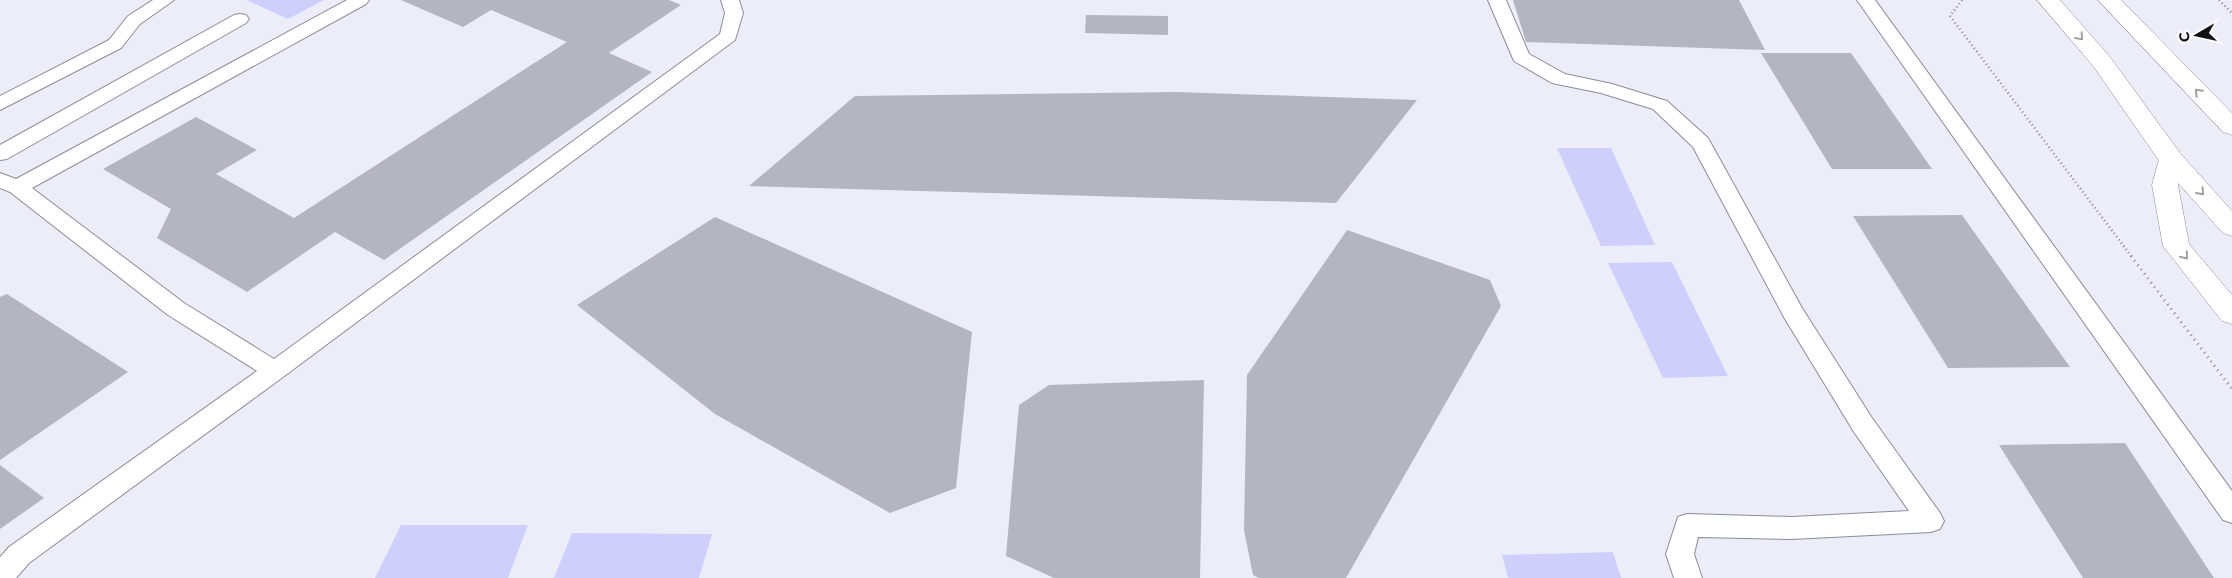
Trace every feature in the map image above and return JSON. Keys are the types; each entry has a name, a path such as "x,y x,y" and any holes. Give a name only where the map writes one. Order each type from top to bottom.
{"main road":[{"path":"2048,0 2102,62 2171,160 2232,227"},
{"path":"2109,0 2232,127"},
{"path":"2171,160 2165,185 2176,246 2232,314"}],"lane":[{"path":"0,104 116,44 134,20 165,0"},
{"path":"275,371 176,309 8,183 360,0"},
{"path":"0,576 19,555 275,371 729,36 734,13 730,0"},
{"path":"1497,0 1521,57 1559,79 1605,88 1660,106 1701,143 1793,313 1863,425 1931,521 1792,528 1687,525 1680,554 1688,578"},
{"path":"1866,0 2232,512"},
{"path":"0,154 240,19"}],"path":[{"path":"1962,0 1950,16 2232,388"},
{"path":"2219,0 2232,13"}],"shaded area":[{"path":"246,0 324,0 288,19"},
{"path":"1557,148 1611,148 1655,245 1601,246"},
{"path":"1672,262 1728,376 1663,378 1608,263"},
{"path":"401,525 528,525 508,578 375,578"},
{"path":"572,533 712,534 699,578 554,578"},
{"path":"1613,552 1621,578 1508,578 1502,555"}],"building":[{"path":"401,0 669,0 681,5 609,53 652,72 384,260 335,232 247,292 157,238 171,209 103,169 196,117 257,150 216,174 294,218 567,42 491,10 463,27"},
{"path":"1513,0 1739,0 1765,50 1526,42"},
{"path":"1086,15 1168,16 1168,35 1085,33"},
{"path":"1761,53 1851,53 1932,169 1832,169"},
{"path":"1176,92 1417,100 1336,203 749,186 855,96"},
{"path":"1962,215 2070,367 1948,368 1853,216"},
{"path":"715,217 972,332 956,488 890,513 715,414 577,305"},
{"path":"1347,230 1490,280 1501,306 1346,578 1259,578 1253,575 1244,530 1247,375"},
{"path":"7,294 128,372 0,460 0,297"},
{"path":"1204,380 1200,578 1054,578 1006,556 1019,405 1049,385"},
{"path":"2125,443 2214,578 2083,578 1999,445"},
{"path":"0,465 44,498 0,529"}]}
